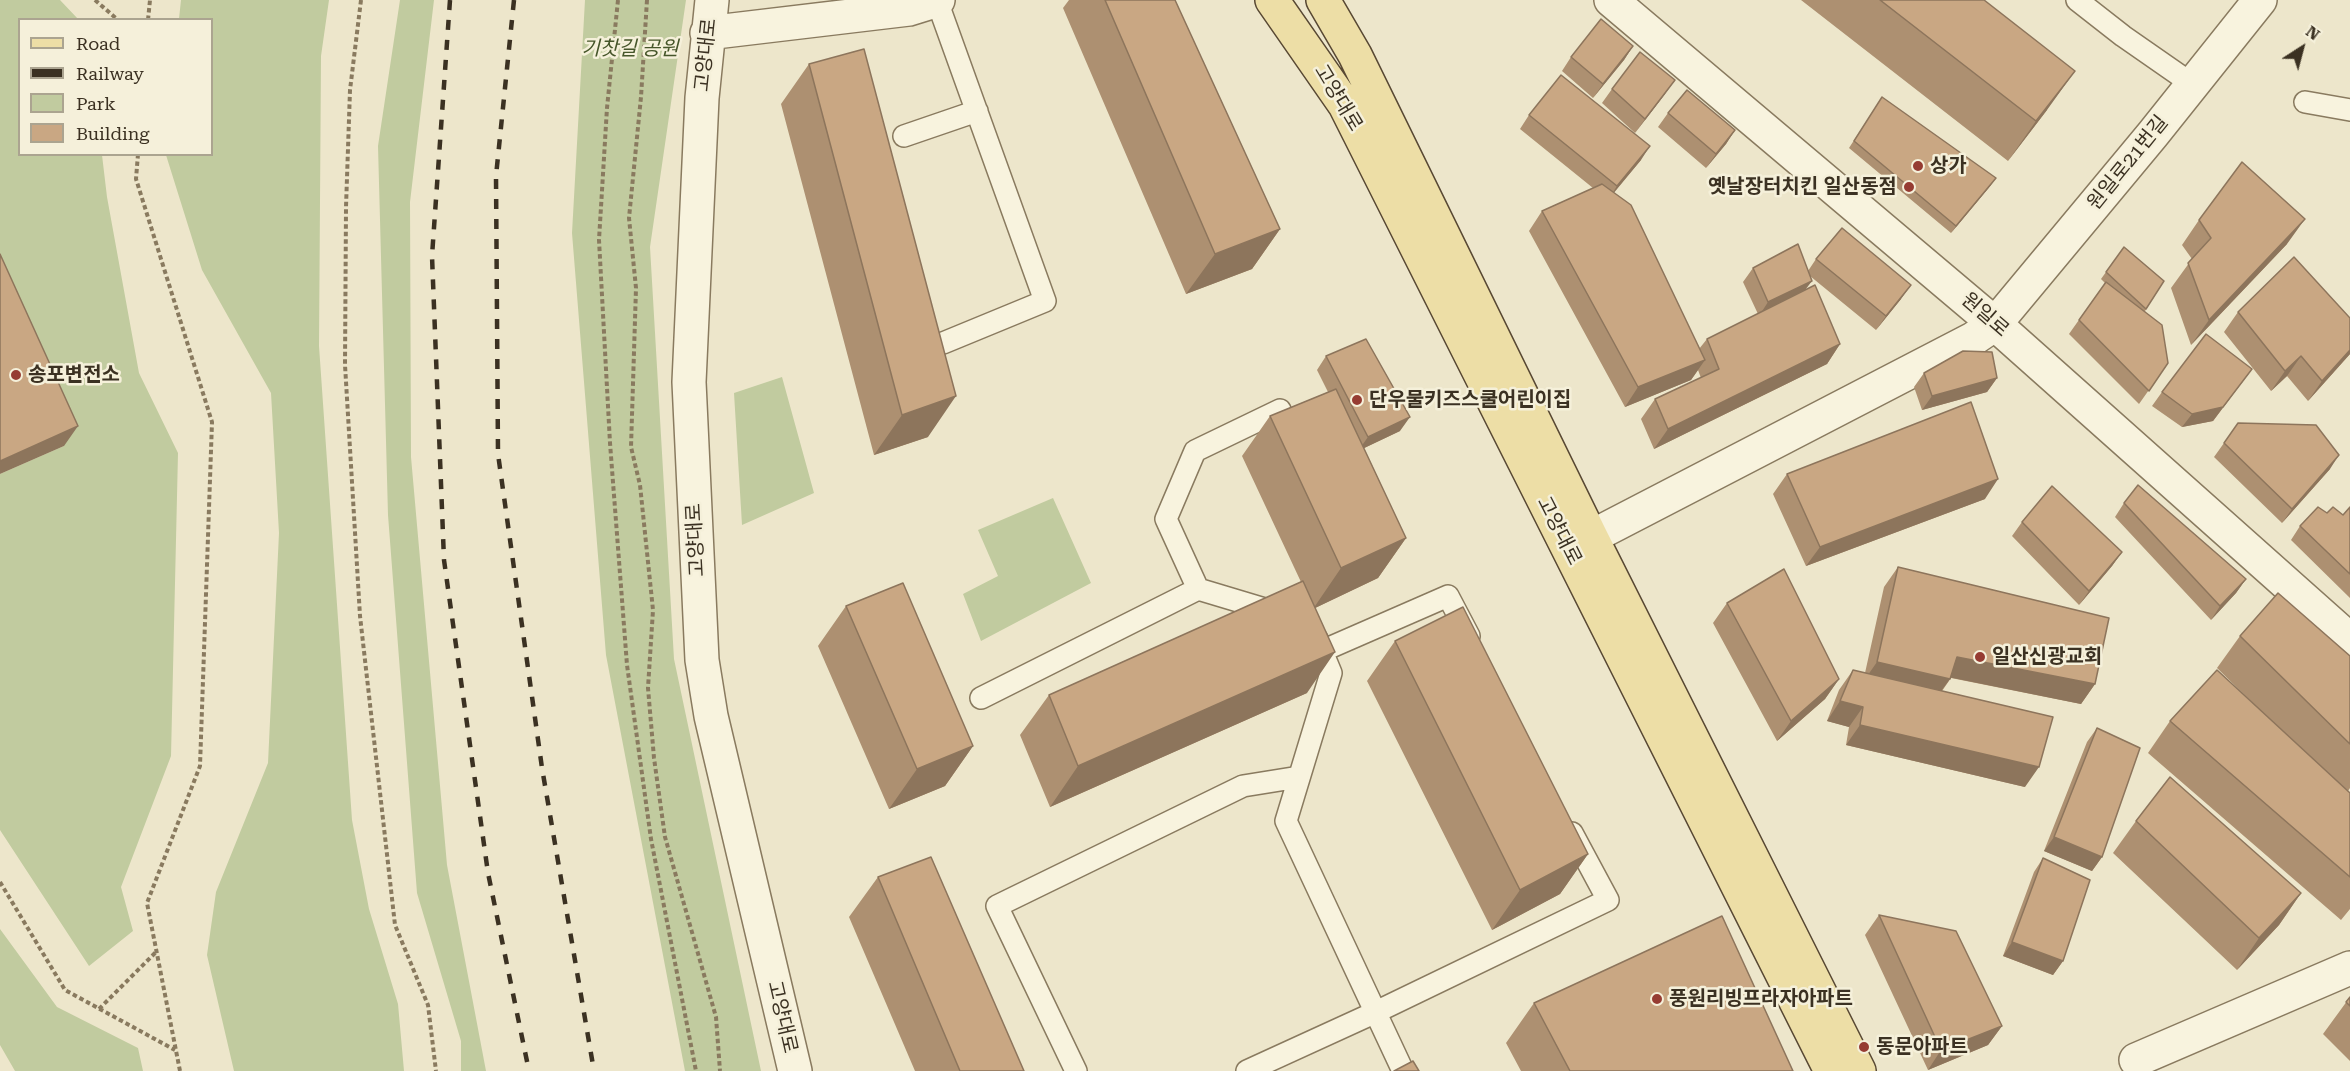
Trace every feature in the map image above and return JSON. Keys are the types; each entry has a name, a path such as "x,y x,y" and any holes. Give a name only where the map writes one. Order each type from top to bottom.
{"main road":[{"path":"1246,0 1272,34 1324,71"},
{"name":"고양대로","path":"1272,0 1324,71 1345,105 1831,1071"},
{"name":"고양대로","path":"1323,0 1355,55 1591,537 1859,1071"},
{"path":"1348,0 1355,55"}],"street":[{"name":"고양대로","path":"712,0 702,98 689,382 702,660 711,716 795,1071"},
{"path":"707,33 909,9 938,0"},
{"name":"원일로","path":"1611,0 1995,324 2350,640"},
{"name":"원일로21번길","path":"1591,537 1973,339 1995,324 2153,134 2259,0"},
{"path":"2136,1060 2350,968"}],"lane":[{"path":"938,0 1045,301 944,343"},
{"path":"2077,0 2123,36 2192,84"},
{"path":"2306,102 2350,110"},
{"path":"904,136 977,111"},
{"path":"1198,589 1166,519 1194,451 1280,410"},
{"path":"981,698 1198,589 1304,621 1322,651 1331,673 1286,821 1403,1071"},
{"path":"1322,651 1448,596 1476,648"},
{"path":"1076,1071 997,906 1243,786 1299,777"},
{"path":"1247,1071 1376,1012 1608,900 1563,816"}],"path":[{"path":"95,0 116,18"},
{"path":"148,18 150,0"},
{"path":"361,0 350,90 345,354 360,616 395,925 428,1005 436,1071"},
{"path":"618,0 607,108 599,240 610,443 627,665 651,839 696,1071"},
{"path":"647,0 641,97 629,218 636,288 631,447 640,485 653,610 648,688 660,803 665,837 716,1017 720,1071"},
{"path":"138,156 136,179 212,422 200,766 147,903 180,1071"},
{"path":"0,882 65,990 176,1050"},
{"path":"99,1009 156,952"}],"green space":[{"path":"0,0 60,0 77,18 18,18 18,156 102,156 107,197 139,373 178,453 171,756 121,887 133,931 89,966 0,830 0,474 64,446 0,304"},
{"path":"181,0 329,0 321,56 319,346 352,820 369,909 398,1004 404,1071 234,1071 207,955 216,892 268,763 279,533 271,393 202,270 166,156 213,156 213,18 179,18"},
{"path":"400,0 434,0 410,202 411,457 447,865 486,1071 461,1071 461,1041 417,893 388,515 378,146"},
{"name":"기찻길 공원","path":"585,0 686,0 650,247 674,659 761,1071 685,1071 606,655 572,233"},
{"path":"782,377 814,493 742,525 734,393"},
{"path":"1053,498 1091,583 981,641 963,594 998,576 978,530"},
{"path":"0,929 57,1007 138,1048 143,1071 15,1071 0,1045"}],"building":[{"path":"1105,0 1175,0 1280,229 1215,254"},
{"path":"1880,0 1984,0 2075,71 2036,121"},
{"path":"1601,19 1633,46 1603,84 1571,57"},
{"path":"864,49 956,396 902,415 809,64"},
{"path":"1640,52 1675,80 1645,119 1612,89"},
{"path":"1561,75 1650,146 1617,186 1529,115"},
{"path":"1687,90 1735,130 1716,154 1668,113"},
{"name":"상가","path":"1882,97 1996,178 1956,226 1854,141"},
{"path":"2242,162 2305,219 2209,320 2188,263 2211,238 2199,220"},
{"path":"1602,184 1631,205 1705,360 1638,387 1542,211"},
{"path":"1842,228 1911,285 1886,316 1816,259"},
{"path":"1798,244 1812,281 1768,302 1753,268"},
{"path":"2124,247 2164,281 2146,309 2106,272"},
{"path":"0,254 78,426 0,461"},
{"path":"2294,257 2350,318 2350,350 2322,381 2301,356 2285,371 2238,312"},
{"path":"2106,282 2162,325 2168,363 2149,391 2079,320"},
{"path":"1815,285 1840,344 1668,429 1655,399 1719,369 1707,339"},
{"path":"2206,334 2252,369 2223,407 2192,414 2162,392"},
{"path":"1366,339 1410,417 1368,437 1326,356"},
{"path":"1963,351 1992,352 1997,378 1932,396 1924,373"},
{"path":"1336,389 1406,538 1341,568 1270,416"},
{"path":"1971,402 1998,479 1820,547 1787,474"},
{"path":"2238,423 2316,425 2339,455 2292,509 2224,443"},
{"path":"2138,485 2246,579 2220,606 2124,503"},
{"path":"2052,486 2122,552 2089,591 2022,522"},
{"path":"2318,507 2327,513 2333,507 2343,515 2350,507 2350,574 2300,526"},
{"name":"일산신광교회","path":"1898,567 2109,618 2095,684 1957,657 1950,679 1877,662"},
{"path":"1784,569 1839,679 1791,721 1727,603"},
{"path":"1303,581 1335,652 1078,766 1049,695"},
{"path":"903,583 973,746 917,769 846,606"},
{"path":"2278,593 2350,656 2350,744 2240,636"},
{"path":"1463,607 1588,854 1520,890 1395,641"},
{"path":"1853,670 2053,717 2039,767 1860,725 1863,707 1840,701"},
{"path":"2217,670 2350,793 2350,877 2170,721"},
{"path":"2097,728 2140,748 2102,857 2054,837"},
{"path":"2170,777 2301,893 2259,938 2136,821"},
{"path":"931,857 1024,1071 960,1071 878,877"},
{"path":"2043,858 2090,880 2063,961 2012,942"},
{"path":"1879,915 1956,931 2002,1026 1941,1050"},
{"path":"1722,916 1793,1071 1570,1071 1534,1003"},
{"path":"1413,1061 1419,1071 1394,1071"}],"railway":[{"path":"450,0 432,256 444,560 488,873 529,1071"},
{"path":"514,0 496,176 498,454 542,768 594,1071"}],"place":[{"name":"상가","path":"1918,166"},
{"name":"옛날장터치킨 일산동점","path":"1909,187"},
{"name":"송포변전소","path":"16,375"},
{"name":"단우물키즈스쿨어린이집","path":"1357,400"},
{"name":"일산신광교회","path":"1980,657"},
{"name":"풍원리빙프라자아파트","path":"1657,999"},
{"name":"동문아파트","path":"1864,1047"}]}
